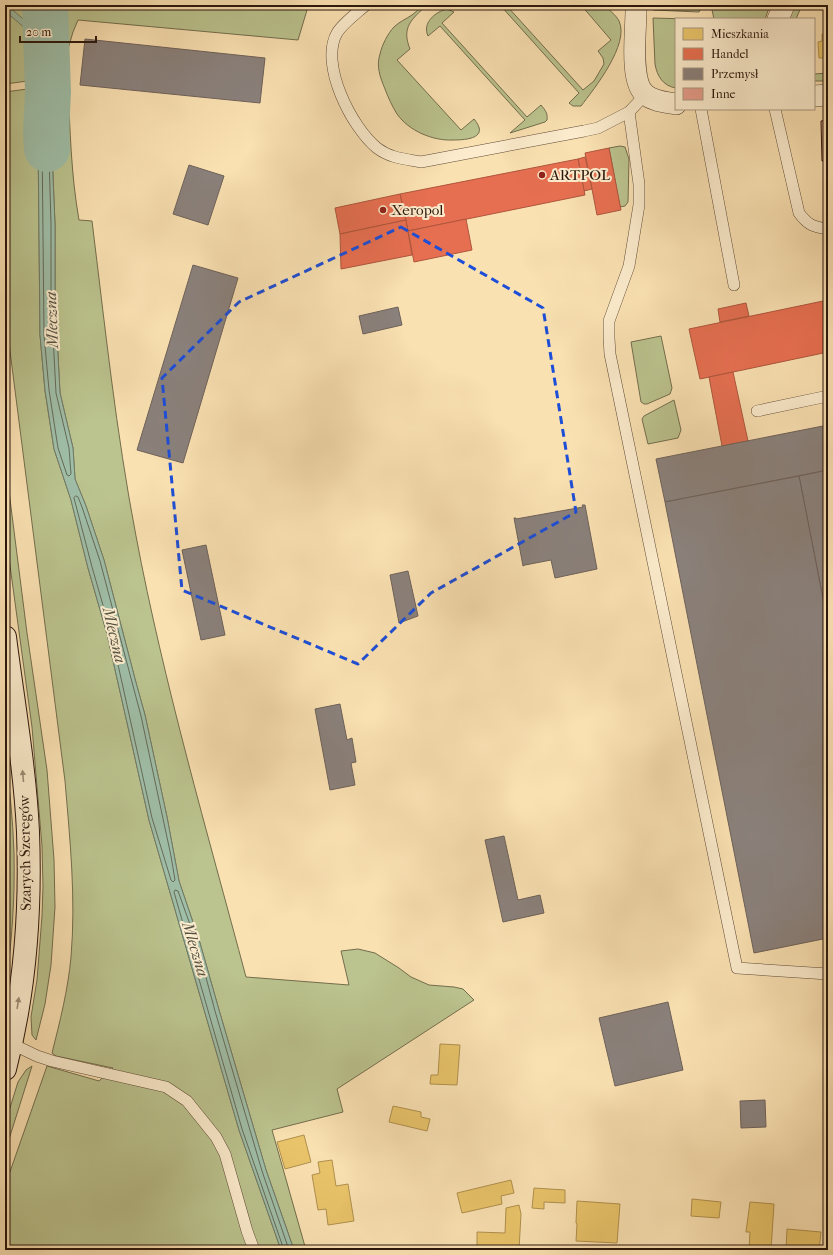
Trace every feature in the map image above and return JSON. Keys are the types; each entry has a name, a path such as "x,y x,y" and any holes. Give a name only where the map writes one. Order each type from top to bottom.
{"main road":[{"name":"Szarych Szeregów","path":"5,636 22,764 28,831 29,883 26,939 21,989 12,1044 5,1069"}],"street":[{"path":"636,5 635,61 638,83 645,95 659,102 675,104"},
{"path":"778,18 784,5"},
{"path":"815,96 828,96"}],"lane":[{"path":"366,5 337,33 332,48 333,69 340,94 352,118 365,136 377,148 394,158 421,162 598,128 629,112 645,95"},
{"path":"701,110 734,285"},
{"path":"775,110 799,213 806,223 828,229"},
{"path":"629,112 639,184 639,205 629,266 609,321 610,354 737,968 828,974"},
{"path":"757,411 828,396"},
{"path":"12,1044 37,1056 52,1061 166,1087 187,1101 216,1137 225,1154 247,1231 254,1250"}],"highlighted area":[{"path":"401,227 543,308 576,512 431,593 358,664 182,590 162,378 239,302"}],"shaded area":[{"path":"5,5 36,5 37,46 43,79 5,84"},
{"path":"49,5 311,5 307,10 298,40 78,20 68,49 68,76 53,78"},
{"path":"423,5 427,5 413,19 407,29 410,49 397,60 461,130 474,119 479,130 475,137 459,140 445,140 422,134 408,125 397,114 383,85 378,63 386,39 394,27 412,15"},
{"path":"500,5 506,5 583,90 594,81 604,64 603,58 598,51 611,40 581,5 604,5 616,17 619,21 621,31 620,42 602,78 581,106 573,106 569,103 579,93"},
{"path":"653,5 703,5 699,12 653,10"},
{"path":"711,5 770,5 765,18 714,18"},
{"path":"793,5 802,5 796,18 787,18"},
{"path":"447,9 454,12 442,23 527,117 541,105 547,115 547,120 545,122 510,133 525,120 440,26 428,36 428,23 434,15"},
{"path":"653,18 675,19 675,88 671,87 661,80 657,73 655,64"},
{"path":"828,73 828,81 815,81 815,74"},
{"path":"68,83 71,152 76,203 79,220 92,221 117,418 136,536 147,591 173,702 246,977 349,985 341,951 358,949 375,953 411,977 429,985 463,989 474,1000 337,1089 343,1112 272,1130 306,1250 294,1250 266,1170 200,943 179,881 145,715 104,560 86,506 75,479 73,448 60,393 55,298 55,224 52,153 53,85"},
{"path":"42,87 38,135 40,335 45,391 54,449 71,500 88,568 107,634 149,820 239,1130 281,1250 5,1250 5,1186 47,1066 99,1081 113,1068 56,1056 52,1053 61,1017 70,969 73,891 65,781 5,312 5,92"},
{"path":"620,146 625,147 629,159 628,202 625,206 620,207 609,148"},
{"path":"661,336 672,388 670,394 644,404 641,402 631,342"},
{"path":"674,400 681,430 678,438 648,444 642,419 644,416"},
{"path":"5,460 27,633 47,770 54,860 55,907 51,965 45,1004 36,1040 32,1035 31,1017 37,980 42,916 42,846 32,727 5,529"},
{"path":"5,750 12,814 14,870 11,938 5,989"},
{"path":"32,1066 5,1152 5,1124 18,1082 26,1070"}],"water":[{"path":"5,5 33,26 36,24 36,5 49,5 53,78 43,79 37,45 27,31 5,11"},
{"path":"53,85 52,153 55,224 55,298 60,393 73,448 75,479 86,506 104,560 145,715 179,881 200,943 266,1170 294,1250 281,1250 239,1130 149,820 107,634 88,568 71,500 54,449 45,390 40,335 38,135 42,87"}],"building: Mieszkania":[{"path":"825,24 828,24 828,58 819,58 818,42 822,41 822,34 826,34"},
{"path":"440,1044 460,1045 457,1085 430,1084 431,1075 438,1075"},
{"path":"393,1106 421,1112 421,1117 430,1119 427,1131 389,1122"},
{"path":"304,1135 311,1162 285,1169 277,1142"},
{"path":"332,1160 336,1186 348,1184 354,1221 328,1225 326,1209 318,1210 312,1175 320,1173 318,1162"},
{"path":"511,1180 514,1193 501,1196 502,1204 462,1213 457,1193"},
{"path":"534,1188 565,1190 565,1203 544,1202 544,1209 532,1208"},
{"path":"692,1199 721,1202 719,1218 691,1216"},
{"path":"577,1201 620,1204 617,1243 576,1241"},
{"path":"750,1202 774,1204 771,1250 749,1250 750,1232 746,1232"},
{"path":"519,1205 521,1214 519,1250 477,1250 477,1232 505,1233 506,1208"},
{"path":"787,1229 821,1232 819,1250 786,1250"}],"building: Handel":[{"path":"609,148 621,210 597,215 585,153"},
{"path":"585,157 592,189 584,191 578,159"},
{"path":"578,159 585,195 408,231 400,194"},
{"path":"400,194 406,220 340,234 335,208"},
{"path":"466,219 472,250 414,262 408,231"},
{"path":"406,220 412,255 341,269 340,234"},
{"path":"828,300 828,352 700,379 689,329"},
{"path":"746,303 749,316 720,322 718,309"},
{"path":"733,372 748,441 722,446 709,377"}],"building: Przemysł":[{"path":"85,39 265,58 260,103 80,85"},
{"path":"189,165 224,176 208,225 173,214"},
{"path":"193,265 238,278 183,463 137,450"},
{"path":"398,307 402,325 363,334 359,316"},
{"path":"828,425 828,470 665,502 656,459"},
{"path":"828,470 828,624 799,476"},
{"path":"799,476 828,624 828,938 754,953 665,502"},
{"path":"582,505 585,505 597,569 555,578 551,560 523,566 514,518 516,519 583,507"},
{"path":"206,545 225,635 201,640 182,550"},
{"path":"408,571 418,616 399,623 390,575"},
{"path":"340,704 347,740 352,738 356,762 351,763 355,785 330,790 315,709"},
{"path":"504,836 518,900 540,895 544,913 503,922 485,840"},
{"path":"668,1002 683,1070 615,1086 599,1018"},
{"path":"765,1100 766,1127 741,1128 740,1101"}],"building: Inne":[{"path":"828,120 828,161 822,161 821,121"}],"waterway":[{"name":"Mleczna","path":"45,5 48,92 46,133 47,149"}],"place":[{"name":"ARTPOL","path":"542,175"},
{"name":"Xeropol","path":"383,210"}]}
